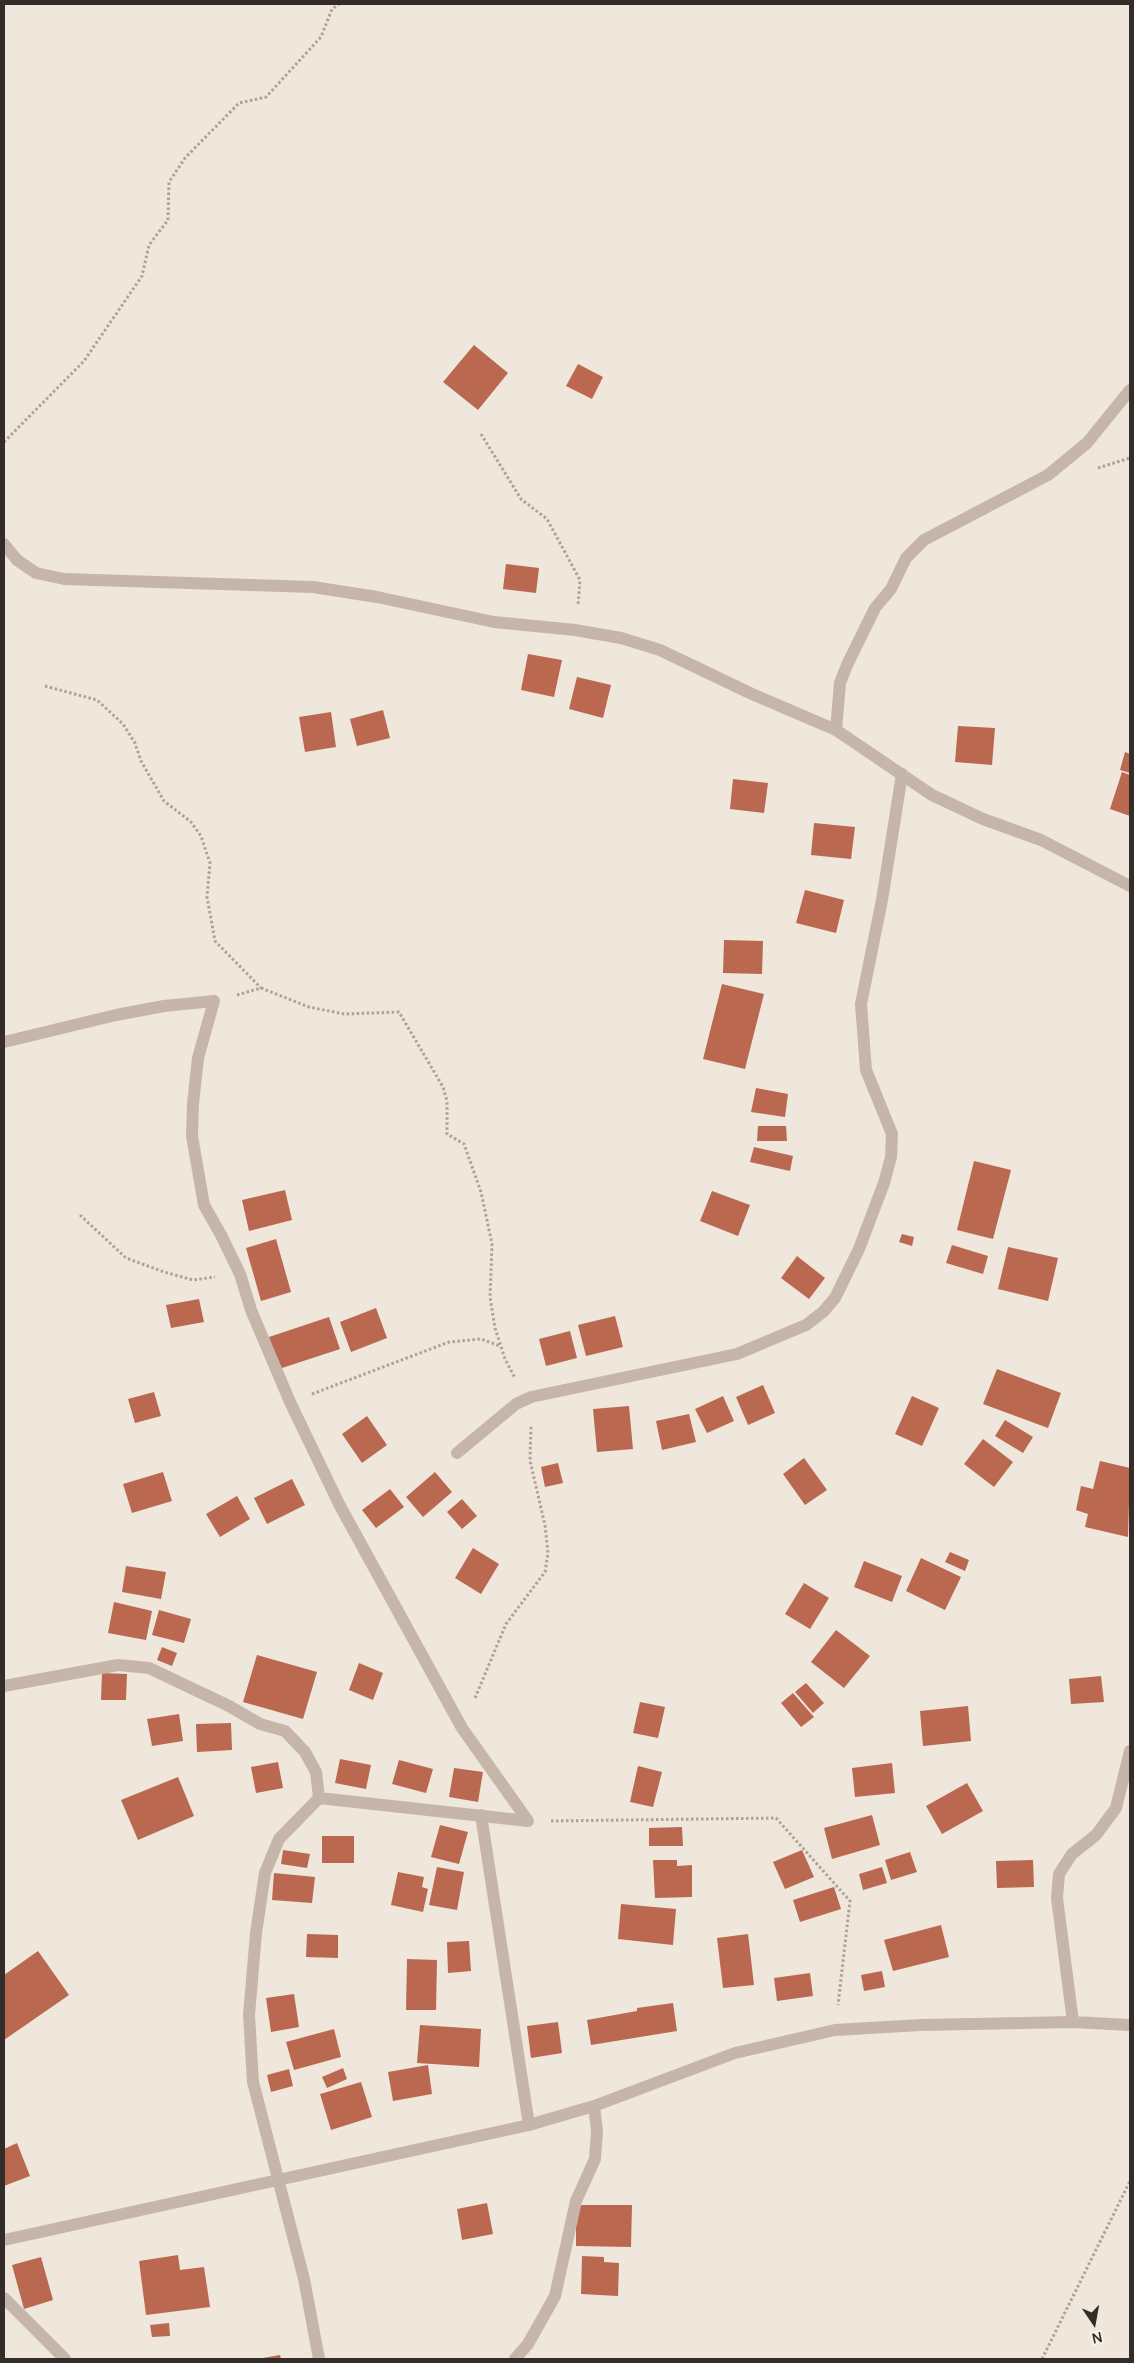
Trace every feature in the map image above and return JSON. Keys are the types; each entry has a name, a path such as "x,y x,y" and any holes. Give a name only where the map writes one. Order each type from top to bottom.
{"street":[{"path":"836,730 840,683 846,665 876,608 891,589 906,558 924,540 1048,475 1093,437 1130,390"},
{"path":"4,544 17,560 36,573 64,578 313,588 377,597 494,622 575,630 621,638 660,650 836,730 940,799 983,820 1041,840 1130,886"},
{"path":"457,1453 516,1404 531,1397 737,1354 806,1325 823,1312 835,1298 859,1249 884,1183 891,1157 892,1134 866,1070 861,1004 882,900 902,774"},
{"path":"4,1042 116,1015 164,1006 214,1001 198,1058 193,1104 192,1136 204,1205 240,1274 251,1310 290,1402 339,1504 462,1728 528,1820"},
{"path":"4,1686 118,1665 149,1668 229,1706 260,1724 285,1730 305,1752 316,1772 319,1798"},
{"path":"1073,2022 1057,1898 1059,1874 1072,1854 1096,1835 1116,1808 1130,1750"},
{"path":"319,1798 528,1820"},
{"path":"319,1798 279,1840 265,1873 256,1933 249,2015 253,2082 304,2279 319,2359"},
{"path":"481,1815 529,2125"},
{"path":"4,2240 529,2125 594,2106 735,2054 835,2030 921,2025 1073,2022 1130,2025"},
{"path":"516,2359 528,2344 555,2296 576,2201 595,2159 597,2131 594,2106"},
{"path":"4,2298 65,2359"}],"path":[{"path":"4,442 84,361 142,276 149,245 168,220 169,182 185,158 240,103 266,97 321,37 332,9 339,4"},
{"path":"480,434 520,498 547,519 580,580 575,630"},
{"path":"45,686 97,700 123,724 135,743 141,761 164,800 191,822 201,836 210,863 207,897 215,941 261,988 309,1007 344,1014 399,1012 443,1087 447,1101 447,1134 464,1144 481,1192 492,1244 490,1297 495,1328 505,1359 518,1384 531,1397 530,1461 545,1525 548,1553 545,1572 506,1624 462,1728"},
{"path":"214,1001 261,988"},
{"path":"80,1215 126,1258 193,1280 240,1274"},
{"path":"290,1402 449,1342 481,1339 501,1346"},
{"path":"528,1820 776,1818 850,1902 835,2030"},
{"path":"1042,2359 1130,2181"}],"building":[{"path":"474,345 508,373 478,410 443,382"},
{"path":"578,364 603,377 592,399 566,386"},
{"path":"506,564 539,568 536,593 503,589"},
{"path":"528,654 562,660 554,697 521,690"},
{"path":"577,677 611,685 603,718 569,709"},
{"path":"383,710 390,738 357,746 350,719"},
{"path":"331,712 336,747 305,752 299,717"},
{"path":"958,726 995,728 992,765 955,762"},
{"path":"1125,752 1130,754 1130,773 1120,770"},
{"path":"1122,772 1130,775 1130,816 1110,809"},
{"path":"733,779 768,783 764,813 730,809"},
{"path":"814,823 855,827 851,859 811,855"},
{"path":"805,890 844,900 836,933 796,923"},
{"path":"724,940 763,941 762,974 723,973"},
{"path":"722,984 764,994 745,1069 703,1059"},
{"path":"756,1088 788,1094 785,1117 751,1112"},
{"path":"758,1126 786,1126 787,1141 757,1141"},
{"path":"754,1147 793,1156 790,1171 750,1162"},
{"path":"974,1161 1011,1170 993,1239 957,1230"},
{"path":"285,1190 292,1220 249,1231 242,1200"},
{"path":"712,1191 750,1205 738,1236 700,1221"},
{"path":"902,1234 914,1237 912,1246 899,1242"},
{"path":"276,1239 291,1292 261,1301 246,1248"},
{"path":"952,1245 988,1256 983,1274 946,1263"},
{"path":"1008,1247 1058,1258 1048,1301 998,1289"},
{"path":"797,1256 825,1278 809,1299 781,1278"},
{"path":"199,1299 204,1322 171,1328 166,1305"},
{"path":"376,1308 387,1338 351,1352 340,1322"},
{"path":"615,1316 623,1347 586,1356 578,1325"},
{"path":"329,1317 340,1349 279,1369 269,1337"},
{"path":"570,1331 577,1358 546,1366 539,1339"},
{"path":"997,1369 1061,1393 1048,1428 983,1404"},
{"path":"763,1385 775,1413 748,1425 736,1397"},
{"path":"154,1392 161,1416 135,1423 128,1399"},
{"path":"723,1396 734,1421 707,1433 695,1409"},
{"path":"912,1396 939,1408 922,1446 895,1434"},
{"path":"629,1406 633,1449 597,1452 593,1409"},
{"path":"689,1414 696,1442 662,1450 656,1421"},
{"path":"367,1416 387,1445 362,1463 342,1434"},
{"path":"1005,1420 1033,1437 1023,1453 995,1436"},
{"path":"983,1439 1013,1462 994,1487 964,1464"},
{"path":"804,1458 827,1490 805,1505 783,1474"},
{"path":"1100,1461 1130,1468 1128,1537 1085,1527 1088,1514 1076,1510 1081,1486 1093,1489"},
{"path":"558,1463 563,1483 545,1487 541,1467"},
{"path":"163,1472 172,1501 132,1513 123,1484"},
{"path":"435,1472 452,1492 423,1517 406,1497"},
{"path":"292,1479 305,1505 267,1524 254,1498"},
{"path":"390,1489 404,1507 376,1528 362,1510"},
{"path":"237,1496 250,1519 220,1537 206,1514"},
{"path":"462,1499 477,1516 462,1529 447,1512"},
{"path":"473,1548 499,1564 481,1594 455,1578"},
{"path":"950,1552 969,1560 965,1571 945,1562"},
{"path":"921,1558 961,1577 945,1610 906,1591"},
{"path":"864,1561 902,1576 892,1602 854,1587"},
{"path":"126,1566 166,1572 161,1599 122,1592"},
{"path":"804,1583 829,1598 810,1629 785,1614"},
{"path":"114,1602 152,1611 146,1640 108,1633"},
{"path":"159,1610 191,1619 184,1643 152,1635"},
{"path":"836,1630 870,1656 844,1688 811,1662"},
{"path":"162,1647 177,1653 172,1666 157,1660"},
{"path":"257,1655 317,1672 303,1719 243,1702"},
{"path":"359,1663 383,1673 373,1700 349,1690"},
{"path":"102,1673 127,1674 126,1700 101,1700"},
{"path":"1101,1676 1104,1702 1071,1704 1069,1679"},
{"path":"806,1683 824,1703 813,1713 795,1692"},
{"path":"793,1693 814,1717 801,1727 781,1703"},
{"path":"640,1702 665,1707 658,1738 633,1733"},
{"path":"968,1706 971,1741 923,1746 920,1711"},
{"path":"179,1714 183,1741 152,1746 147,1719"},
{"path":"231,1723 232,1750 197,1752 196,1724"},
{"path":"340,1759 371,1765 366,1789 335,1783"},
{"path":"399,1760 433,1769 426,1793 392,1784"},
{"path":"278,1762 283,1788 256,1793 251,1767"},
{"path":"892,1763 895,1793 855,1797 852,1768"},
{"path":"638,1766 662,1772 653,1807 630,1802"},
{"path":"454,1768 483,1772 478,1802 449,1797"},
{"path":"178,1777 194,1816 138,1840 121,1800"},
{"path":"967,1783 983,1811 942,1834 926,1806"},
{"path":"872,1815 880,1845 832,1859 824,1828"},
{"path":"440,1825 468,1832 459,1864 431,1857"},
{"path":"682,1827 683,1846 649,1846 649,1828"},
{"path":"322,1836 354,1836 354,1863 322,1863"},
{"path":"283,1850 310,1854 307,1868 281,1864"},
{"path":"802,1850 814,1877 785,1889 773,1862"},
{"path":"910,1852 917,1872 891,1880 885,1860"},
{"path":"653,1860 677,1860 677,1866 692,1865 692,1897 655,1898"},
{"path":"1033,1860 1034,1887 997,1888 996,1861"},
{"path":"437,1867 464,1872 457,1910 429,1905"},
{"path":"882,1867 887,1883 863,1890 859,1874"},
{"path":"398,1872 424,1877 422,1887 428,1889 423,1912 391,1905"},
{"path":"274,1873 315,1877 312,1903 272,1900"},
{"path":"834,1887 841,1909 800,1922 793,1900"},
{"path":"621,1904 676,1909 673,1945 618,1939"},
{"path":"941,1925 949,1957 893,1971 884,1940"},
{"path":"307,1934 338,1935 338,1958 306,1957"},
{"path":"748,1934 754,1985 723,1988 717,1938"},
{"path":"469,1941 471,1971 448,1973 447,1942"},
{"path":"38,1951 69,1995 4,2040 4,1975"},
{"path":"407,1959 437,1960 436,2010 406,2010"},
{"path":"882,1971 885,1987 864,1991 861,1975"},
{"path":"810,1973 813,1996 777,2001 774,1978"},
{"path":"294,1994 299,2027 271,2032 266,1998"},
{"path":"673,2003 677,2031 591,2045 587,2020 637,2011 637,2008"},
{"path":"558,2022 562,2053 531,2058 527,2026"},
{"path":"420,2025 481,2029 479,2067 417,2063"},
{"path":"334,2029 341,2057 294,2070 286,2042"},
{"path":"428,2065 432,2094 393,2101 388,2072"},
{"path":"343,2068 347,2079 327,2088 322,2077"},
{"path":"289,2069 293,2086 271,2092 267,2075"},
{"path":"361,2082 372,2117 331,2130 320,2094"},
{"path":"17,2143 30,2176 4,2186 4,2149"},
{"path":"487,2203 493,2234 462,2240 457,2209"},
{"path":"576,2205 632,2205 631,2247 576,2246"},
{"path":"178,2255 180,2270 204,2267 210,2307 146,2315 139,2261"},
{"path":"582,2256 604,2257 604,2262 619,2263 618,2296 581,2294"},
{"path":"41,2257 53,2300 24,2309 12,2265"},
{"path":"169,2323 170,2336 152,2337 150,2325"},
{"path":"280,2355 281,2359 263,2359 263,2358"}]}
